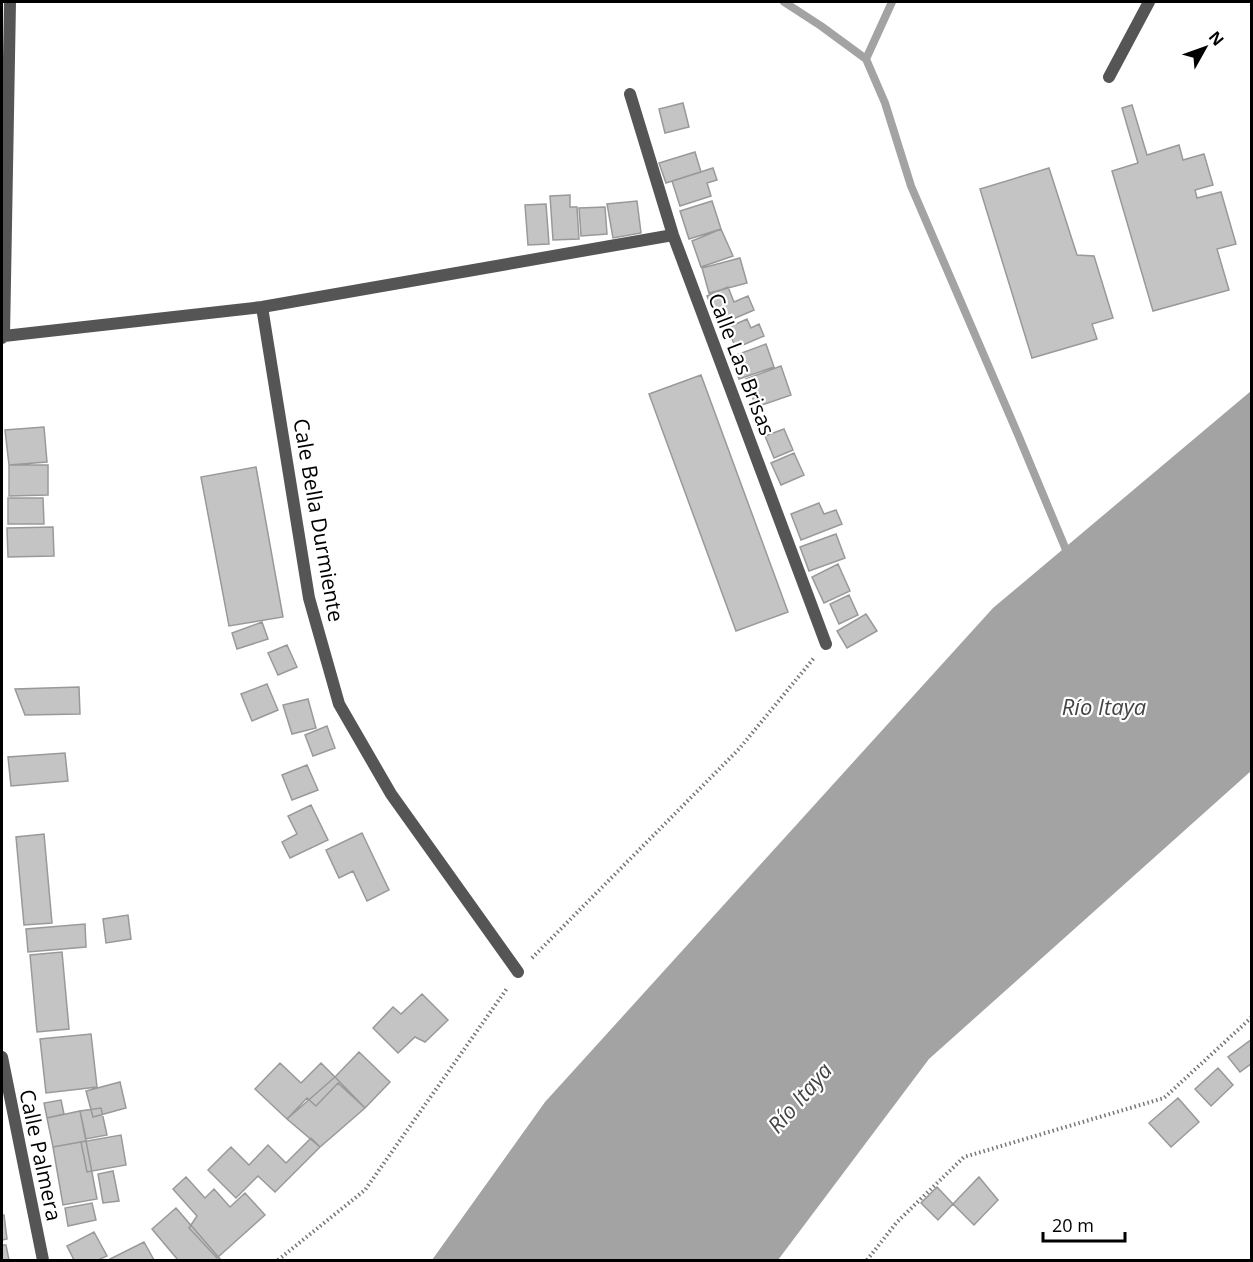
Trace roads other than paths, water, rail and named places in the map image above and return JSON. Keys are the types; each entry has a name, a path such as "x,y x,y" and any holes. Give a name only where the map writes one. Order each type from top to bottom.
{"street":[{"path":"10,2 3,337 262,307 673,235"},
{"path":"1109,77 1149,2"},
{"name":"Calle Las Brisas","path":"630,94 673,235 826,644"},
{"name":"Cale Bella Durmiente","path":"262,307 309,598 339,704 391,794 518,972"},
{"name":"Calle Palmera","path":"2,1057 43,1260"}],"water":[{"name":"Río Itaya","path":"1251,391 1251,771 929,1059 778,1260 432,1260 545,1102 993,608"}],"waterway":[{"path":"784,2 866,59 885,103 911,186 1069,557"},
{"path":"866,59 892,2"}]}
